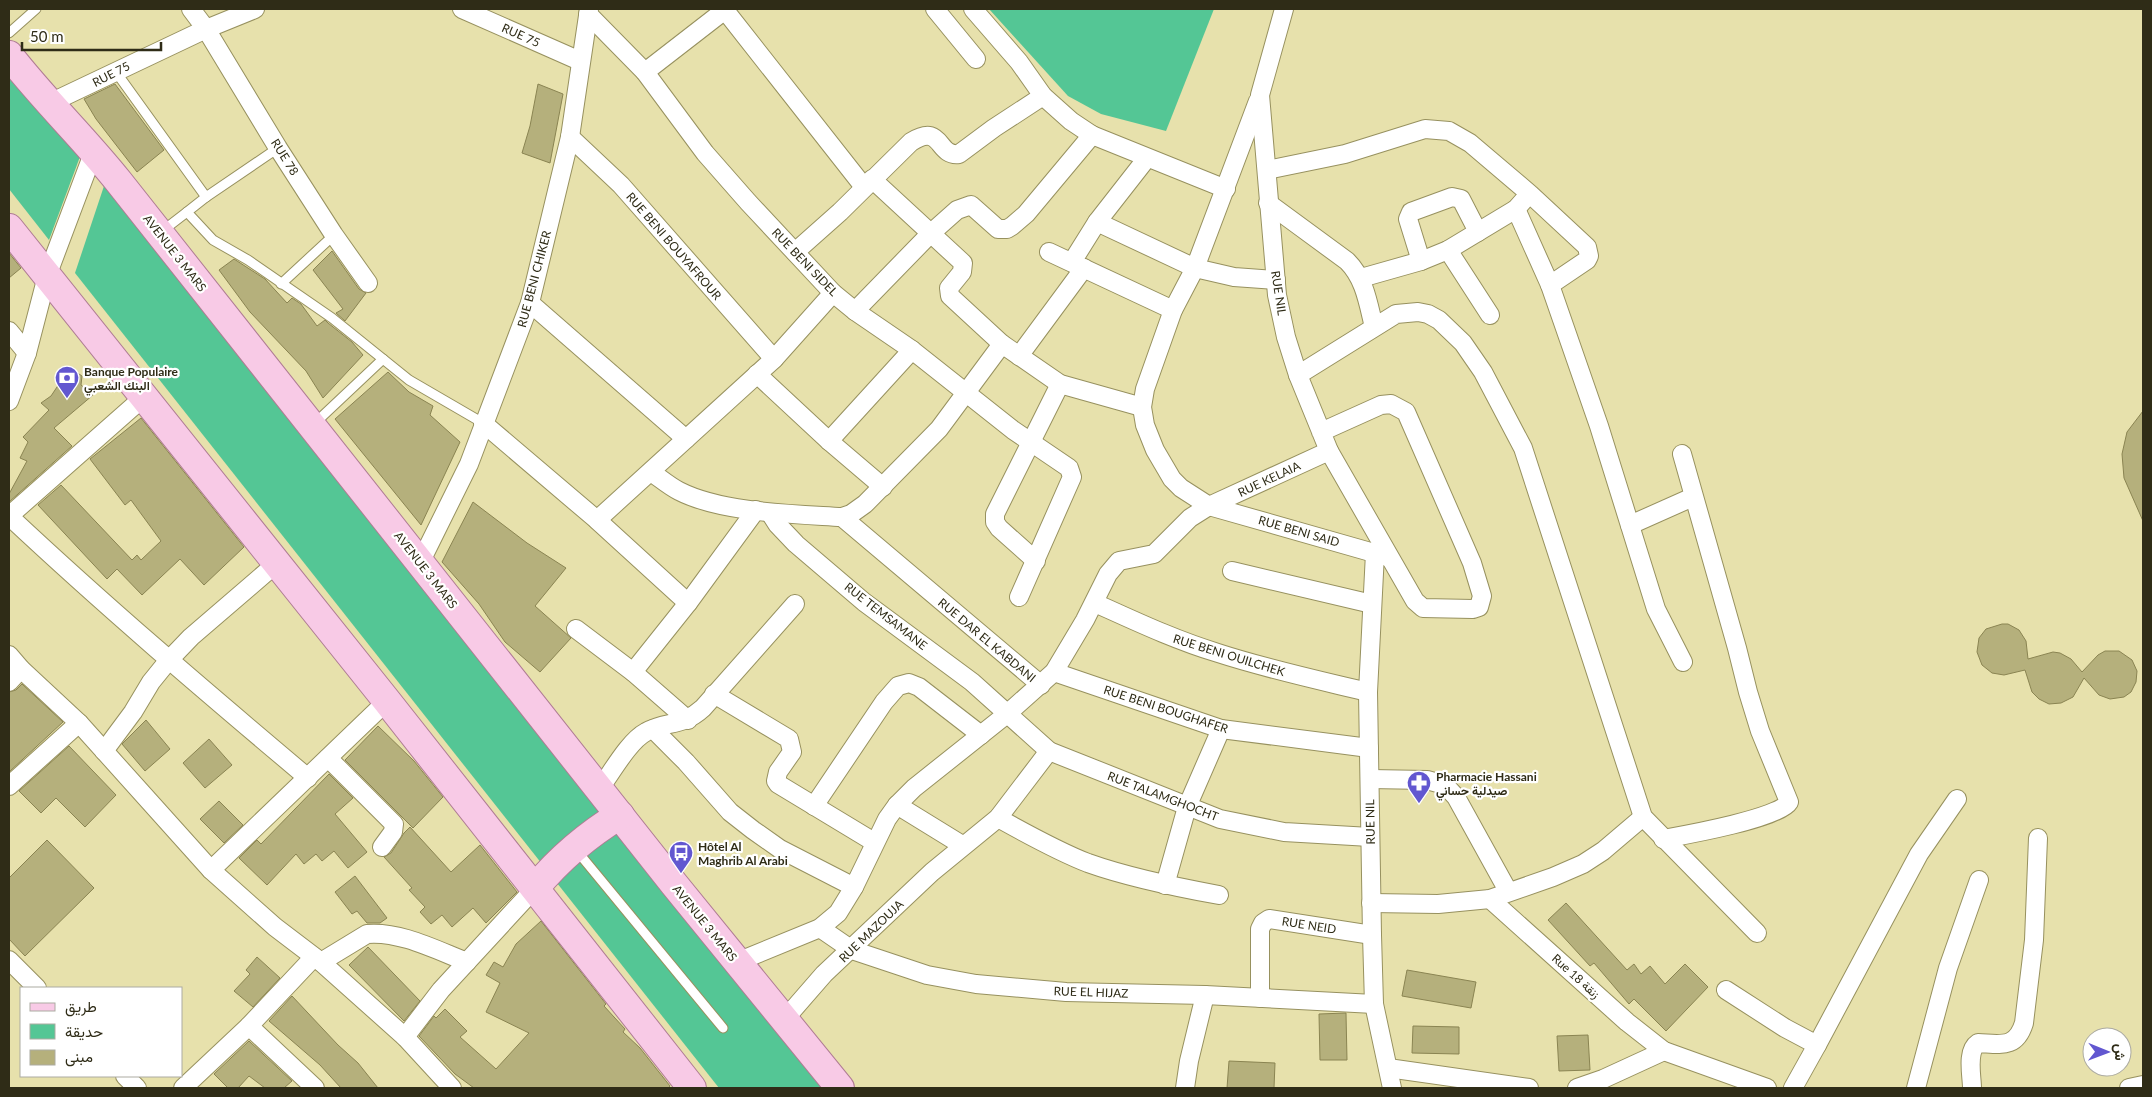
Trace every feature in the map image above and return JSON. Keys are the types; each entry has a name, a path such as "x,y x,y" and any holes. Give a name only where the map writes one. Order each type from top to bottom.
{"main road":[{"name":"AVENUE 3 MARS","path":"9,54 94,151 160,233 620,815 840,1088"},
{"path":"9,228 145,396 692,1088"},
{"path":"535,888 553,866 574,846 620,815"}],"street":[{"name":"RUE 78","path":"191,9 206,29 278,148 334,235 368,283"},
{"name":"RUE 75","path":"50,103 206,29 255,9"},
{"name":"RUE 75","path":"462,9 580,61"},
{"path":"645,72 725,9 868,183 962,263 962,272 949,288 950,296 1002,344 1060,384 1142,407 1144,389 1173,310 1194,268 1226,189 1260,95"},
{"path":"935,9 976,59"},
{"path":"973,9 1019,62 1043,96 1070,121 1092,135 1226,189"},
{"name":"RUE NIL","path":"1284,9 1260,95 1276,280 1286,337 1298,375 1329,451 1382,555 1372,604 1368,692 1371,903 1374,1004 1392,1088"},
{"name":"RUE BENI CHIKER","path":"420,563 469,464 530,303 570,137 589,11"},
{"name":"RUE BENI SIDEL","path":"589,11 645,72 706,153 748,202 833,292 855,311 912,350 966,395 1069,468 1072,477 1036,561"},
{"path":"795,252 840,212 916,138 930,135 938,139 951,154 960,154 994,128 1043,96"},
{"path":"1267,170 1345,154 1414,131 1438,129 1460,136 1530,194 1589,251 1587,260 1550,285"},
{"path":"855,311 930,234 957,210 968,205 975,207 998,228 1007,229 1012,226 1026,214 1092,135"},
{"name":"RUE BENI BOUYAFROUR","path":"570,137 621,185 774,359"},
{"path":"9,401 27,353 48,276 94,151"},
{"path":"1019,356 1078,265 1097,222 1147,158"},
{"path":"1361,278 1420,261 1448,250 1516,209 1530,194"},
{"path":"1420,261 1408,219 1411,212 1452,197 1458,197 1461,199 1478,232"},
{"path":"1268,203 1347,262 1361,278 1374,326"},
{"path":"1516,209 1550,285 1598,426 1656,610 1683,662"},
{"path":"1097,222 1194,268 1234,278 1276,280"},
{"path":"1448,250 1490,315"},
{"path":"1049,252 1173,310"},
{"path":"597,520 774,359 833,292"},
{"path":"530,303 686,439"},
{"path":"1298,375 1396,314 1418,312 1428,314 1452,330 1483,372 1523,448 1643,816 1663,839 1757,933"},
{"path":"9,331 27,353"},
{"path":"651,472 692,497 763,511 842,518 858,510 939,429 1002,344"},
{"path":"829,441 912,350"},
{"path":"757,374 829,441 883,487"},
{"path":"1019,597 1036,561 999,528 995,522 997,507 1060,384"},
{"path":"145,396 9,516 80,583 168,661 308,778"},
{"path":"1321,432 1381,406 1391,404 1406,412 1472,563 1482,596 1482,603 1479,607 1473,609 1424,608 1415,601 1382,555"},
{"name":"RUE BENI SAID","path":"1142,407 1146,426 1155,450 1168,474 1181,488 1209,506 1382,555"},
{"path":"483,423 597,520 688,604"},
{"name":"RUE KELAIA","path":"737,962 820,928 838,914 854,887 874,842 896,805 914,788 1007,714 1054,672 1094,603 1108,574 1119,561 1154,554 1178,528 1209,506 1329,451"},
{"path":"1663,839 1780,811 1789,802 1760,731 1682,454"},
{"path":"1630,525 1693,497"},
{"path":"634,672 763,511"},
{"name":"RUE TEMSAMANE","path":"763,511 796,544 864,602 972,682 1049,751"},
{"name":"RUE DAR EL KABDANI","path":"842,518 1041,685"},
{"path":"104,751 133,712 151,682 168,661 192,637 277,563"},
{"path":"1232,571 1372,604"},
{"name":"RUE BENI OUILCHEK","path":"1094,603 1164,634 1216,653 1278,671 1368,692"},
{"path":"600,788 637,739 653,729 688,720 703,708 796,604"},
{"path":"576,629 634,672 688,720"},
{"path":"9,654 22,669 79,723 211,870 275,927 317,959 405,1037 452,1088"},
{"path":"9,682 22,669"},
{"name":"RUE BENI BOUGHAFER","path":"1054,672 1221,729 1369,748"},
{"path":"814,806 889,697 902,684 909,683 919,687 981,735"},
{"path":"714,694 789,739 792,752 778,772 776,781 782,787 874,842"},
{"path":"211,870 387,701"},
{"path":"9,786 79,723"},
{"path":"653,729 686,762 730,812 780,849 854,887"},
{"path":"1165,885 1187,807 1221,729"},
{"name":"RUE TALAMGHOCHT","path":"1049,751 1220,819 1284,832 1370,837"},
{"name":"RUE MAZOUJA","path":"784,1020 824,974 852,950 932,872 998,818 1049,751"},
{"path":"328,758 394,824 393,832 382,848"},
{"path":"1370,779 1427,780 1445,786 1456,796 1508,891"},
{"path":"1793,1088 1919,854 1957,799"},
{"path":"896,805 962,846"},
{"path":"1371,903 1438,904 1490,899 1508,891 1553,877 1582,864 1603,851 1643,816"},
{"path":"998,818 1058,850 1089,863 1165,885 1219,894"},
{"path":"1972,1088 1972,1054 1974,1046 1978,1043 2008,1044 2016,1040 2021,1033 2024,1023 2034,940 2038,838"},
{"path":"1916,1088 1948,968 1979,880"},
{"path":"405,1037 441,990 535,888"},
{"name":"Rue 18 زنقة","path":"1490,899 1620,1015 1664,1051 1768,1088"},
{"name":"RUE NEID","path":"1260,998 1260,929 1263,923 1269,919 1372,935"},
{"name":"RUE EL HIJAZ","path":"820,928 852,950 927,975 976,984 1066,992 1205,995 1374,1004"},
{"path":"183,1088 317,959 366,934 390,935 467,962"},
{"path":"9,961 36,987"},
{"path":"1726,990 1785,1028 1817,1045"},
{"path":"1185,1088 1189,1061 1205,995"},
{"path":"249,1026 315,1088"},
{"path":"1576,1088 1603,1079 1664,1051"},
{"path":"1388,1068 1529,1088"},
{"path":"126,1077 137,1088"},
{"path":"2129,1088 2143,1085"}],"lane":[{"path":"9,33 36,9"},
{"path":"116,72 206,197"},
{"path":"160,233 206,197 278,148"},
{"path":"187,212 213,240 248,260 332,318 409,380 483,423"},
{"path":"281,284 334,235"},
{"path":"311,426 383,359"},
{"path":"574,846 723,1028"}],"green space":[{"path":"989,9 1214,9 1166,131 1101,114 1068,96"},
{"path":"9,56 81,154 49,240 9,189"},
{"path":"104,186 836,1088 719,1088 75,273"}],"building":[{"path":"115,84 164,150 137,172 96,119 84,99"},
{"path":"538,84 563,94 550,163 522,153 530,126"},
{"path":"332,251 359,289 366,293 345,321 336,313 343,309 313,270"},
{"path":"9,253 21,268 9,278"},
{"path":"234,259 265,279 287,303 292,298 301,304 317,326 325,320 352,342 363,355 323,398 306,371 250,312 219,270"},
{"path":"67,372 76,372 82,376 81,385 93,395 54,428 72,446 9,502 9,494 27,461 20,458 28,442 23,437 49,410 41,403 51,396"},
{"path":"388,372 409,392 433,406 430,415 460,442 421,525 335,419"},
{"path":"2143,411 2143,521 2124,478 2122,454 2127,432"},
{"path":"141,418 244,547 204,585 180,559 142,595 117,569 107,579 38,505 61,485 132,560 137,555 141,560 161,541 131,500 125,505 90,459"},
{"path":"473,502 527,543 566,568 535,606 571,638 540,672 505,642 479,604 442,562"},
{"path":"2008,624 2019,630 2026,641 2028,659 2053,652 2060,653 2071,659 2082,672 2098,655 2105,651 2119,651 2132,660 2137,671 2136,682 2131,692 2124,697 2110,699 2099,695 2084,678 2073,697 2061,703 2049,704 2039,699 2032,692 2025,670 2004,675 1992,673 1982,665 1977,652 1979,638 1986,629"},
{"path":"22,684 63,722 9,772 9,692 16,690"},
{"path":"146,720 170,749 145,771 122,744"},
{"path":"378,726 414,761 443,797 413,828 345,760"},
{"path":"209,739 232,765 205,788 183,763"},
{"path":"69,746 116,795 85,827 56,798 41,813 19,791"},
{"path":"329,774 353,798 335,814 367,852 348,868 334,851 322,861 316,854 304,864 296,854 267,885 239,858 257,840 261,844"},
{"path":"219,801 243,825 224,843 200,819"},
{"path":"410,827 451,872 480,845 517,892 486,923 473,908 452,927 442,915 431,924 420,912 425,907 409,890 412,888 384,857 391,853"},
{"path":"47,840 94,888 25,956 9,939 9,878"},
{"path":"355,876 387,918 380,923 367,923 357,911 352,914 335,892"},
{"path":"1566,903 1627,970 1634,964 1641,974 1650,966 1665,984 1685,964 1708,987 1666,1031 1634,999 1629,1004 1594,963 1590,966 1548,920"},
{"path":"541,921 606,1004 604,1006 625,1029 623,1032 640,1048 670,1086 668,1088 474,1088 455,1074 419,1036 434,1016 436,1018 445,1009 467,1031 460,1037 496,1069 529,1033 486,1012 500,983 486,975 494,962 503,967 516,944"},
{"path":"368,947 420,1001 404,1021 349,965"},
{"path":"257,957 280,978 253,1007 234,991 250,974 246,970"},
{"path":"1407,970 1476,982 1471,1008 1402,996"},
{"path":"292,996 338,1045 358,1063 378,1088 341,1088 320,1065 269,1021"},
{"path":"1346,1013 1347,1060 1320,1060 1319,1014"},
{"path":"1413,1026 1459,1027 1459,1054 1412,1053"},
{"path":"1588,1035 1590,1070 1559,1071 1557,1036"},
{"path":"249,1041 292,1081 284,1088 265,1088 249,1076 238,1088 228,1088 214,1074"},
{"path":"1229,1061 1275,1063 1274,1088 1227,1088"}],"place":[{"name":"Banque Populaire البنك الشعبي","path":"67,399"},
{"name":"Pharmacie Hassani صيدلية حساني","path":"1419,804"},
{"name":"Hôtel Al Maghrib Al Arabi","path":"681,874"}]}
